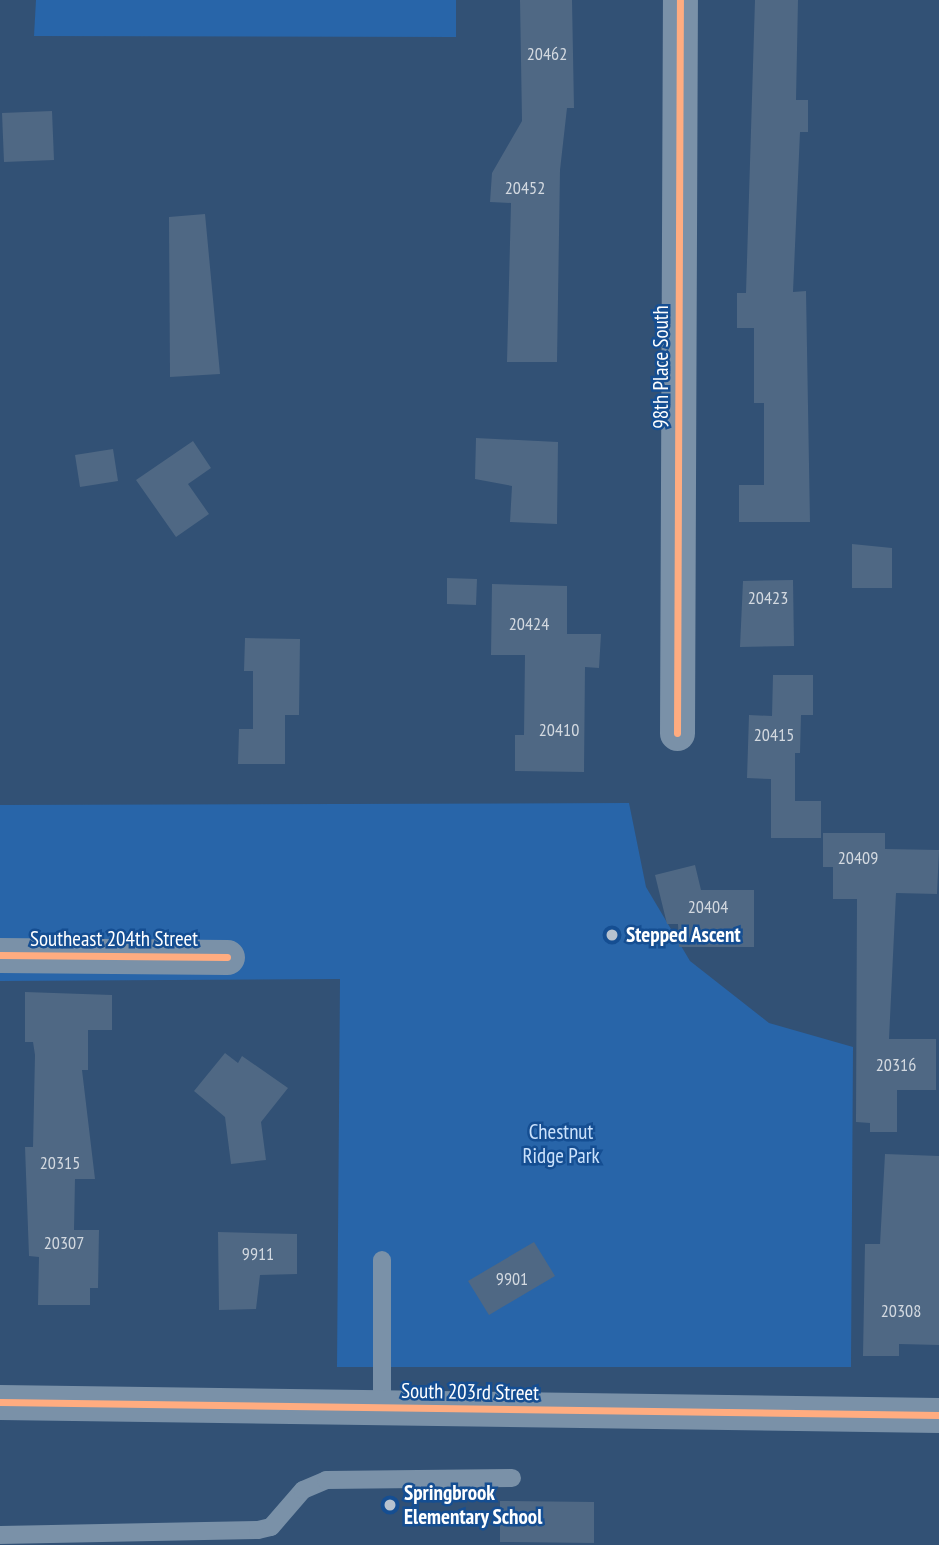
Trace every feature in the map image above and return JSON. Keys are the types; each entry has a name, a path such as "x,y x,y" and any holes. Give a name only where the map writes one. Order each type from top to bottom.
{"street":[{"name":"98th Place South","path":"677,733 680,0"},
{"name":"Southeast 204th Street","path":"0,955 227,957"},
{"name":"South 203rd Street","path":"0,1402 939,1415"}],"lane":[{"path":"382,1260 382,1408"},
{"path":"0,1535 258,1530 271,1527 303,1490 326,1480 512,1478"}],"green space":[{"path":"36,0 456,0 456,37 34,36"},
{"name":"Chestnut Ridge Park","path":"629,803 646,887 690,961 769,1023 853,1047 851,1367 337,1367 340,979 0,981 0,805"}],"building":[{"path":"520,0 572,0 574,108 567,108 560,170 557,362 507,362 511,203 490,202 492,173 522,121"},
{"path":"755,0 798,0 796,100 808,100 808,132 800,132 793,292 806,291 810,522 739,522 739,485 764,485 764,403 754,403 754,328 737,328 737,293 746,293"},
{"path":"52,111 54,160 4,162 2,113"},
{"path":"205,214 220,374 170,377 169,217"},
{"path":"476,438 558,442 557,524 510,522 512,486 475,479"},
{"path":"193,441 211,468 188,484 209,514 176,537 136,480"},
{"path":"113,449 118,481 80,487 75,455"},
{"path":"852,544 892,548 892,588 852,588"},
{"path":"447,578 477,579 476,605 447,604"},
{"path":"793,580 794,646 740,647 743,581"},
{"path":"492,584 567,586 567,634 601,634 599,668 585,667 584,772 515,771 515,735 524,735 525,655 491,655"},
{"path":"245,638 300,639 299,715 285,715 285,764 238,764 239,729 253,729 253,671 244,671"},
{"path":"773,675 813,675 813,715 801,715 800,753 795,753 795,801 821,801 821,838 771,838 771,779 747,778 749,715 772,716"},
{"path":"823,833 885,833 885,849 939,850 937,894 896,893 889,1039 936,1039 936,1090 897,1090 897,1132 870,1132 870,1123 856,1122 857,899 833,899 833,867 823,867"},
{"path":"695,865 701,890 754,890 754,947 679,947 678,924 667,924 655,875"},
{"path":"25,992 112,995 112,1030 88,1030 88,1070 82,1070 95,1179 75,1179 74,1230 99,1230 98,1288 90,1288 90,1305 38,1305 39,1257 29,1256 25,1147 33,1147 35,1055 33,1042 25,1042"},
{"path":"225,1053 238,1063 242,1056 288,1088 261,1122 266,1160 231,1164 225,1117 194,1091"},
{"path":"885,1154 939,1156 939,1345 899,1344 899,1356 863,1356 865,1244 880,1244"},
{"path":"218,1232 297,1234 297,1274 260,1275 256,1309 219,1310"},
{"path":"534,1242 555,1276 489,1315 468,1281"},
{"path":"500,1501 594,1502 594,1543 500,1542"}],"cycle path":[{"path":"677,733 680,0"},
{"path":"0,955 227,957"},
{"path":"0,1402 939,1415"}],"place":[{"name":"Stepped Ascent","path":"612,935"},
{"name":"Springbrook Elementary School","path":"390,1505"}]}
